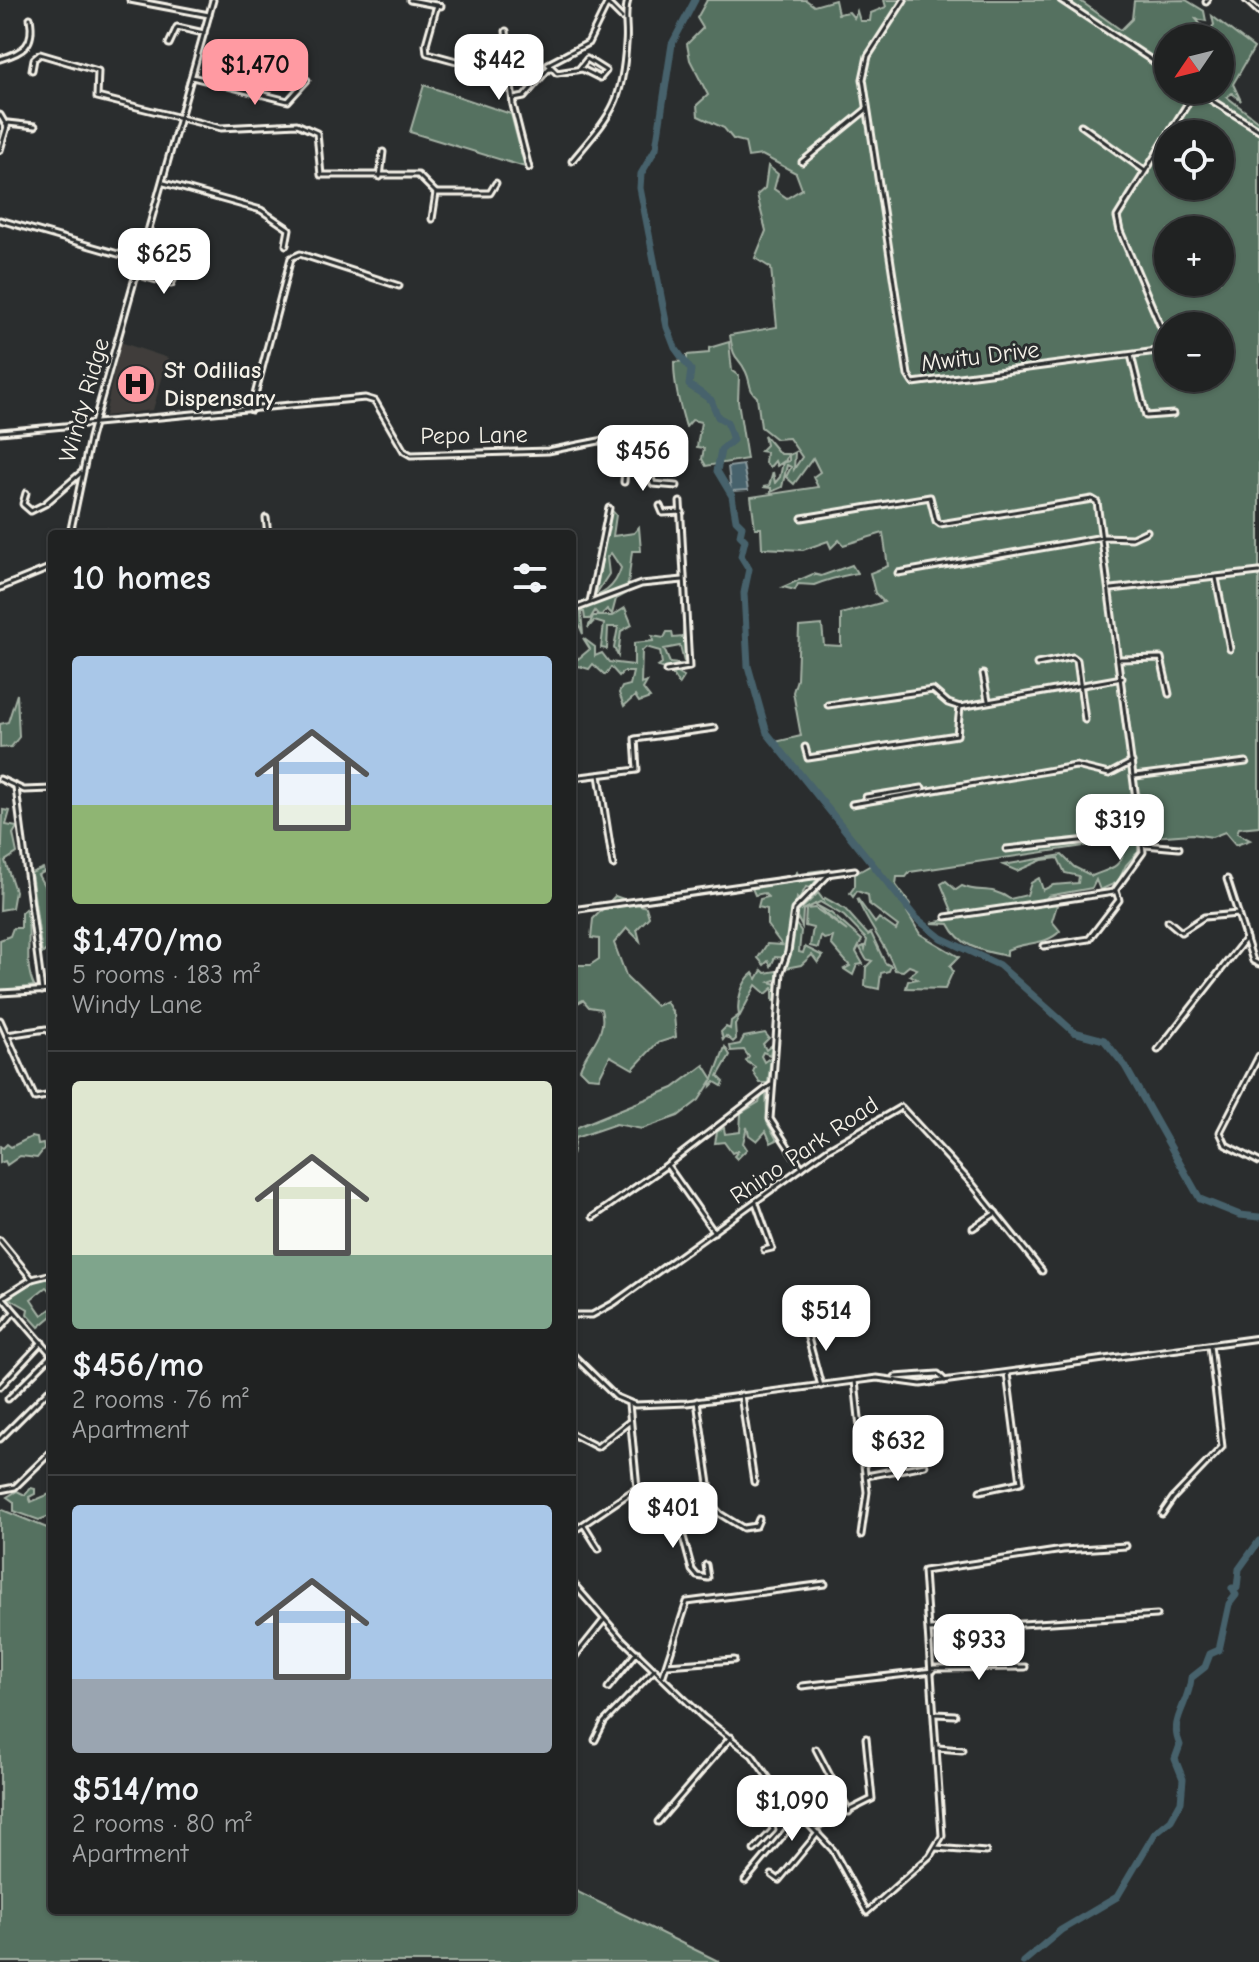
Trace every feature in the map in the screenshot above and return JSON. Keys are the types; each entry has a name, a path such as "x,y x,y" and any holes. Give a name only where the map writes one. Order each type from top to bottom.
{"street":[{"path":"130,0 209,15"},
{"name":"Windy Ridge","path":"71,530 81,473 213,0"},
{"path":"410,0 439,5 426,44 427,53 486,69"},
{"path":"572,161 605,121 622,91 627,32 624,20 628,0"},
{"name":"Mwitu Drive","path":"904,0 863,67 911,382 1131,355 1165,347 1163,332 1117,223 1120,211 1187,104"},
{"path":"1061,0 1154,62"},
{"path":"1246,0 1259,12"},
{"path":"512,99 524,97 553,59 583,47 597,30 608,2 624,20"},
{"path":"0,59 19,54 27,48 33,36 30,18"},
{"path":"169,44 177,27 204,33"},
{"path":"506,31 512,99 529,168"},
{"path":"549,68 557,73 579,69 603,77 606,71 587,59 582,53 583,47"},
{"path":"32,70 34,59 40,54 98,71 97,97 221,128 305,126 317,133 321,175 380,177 416,174 436,193 490,193 496,183"},
{"path":"579,69 587,59"},
{"path":"591,72 596,64"},
{"path":"192,77 288,101 307,80"},
{"path":"1218,104 1259,130"},
{"path":"802,162 867,109"},
{"path":"0,115 7,127"},
{"path":"0,150 8,123 35,126"},
{"path":"1081,125 1145,171"},
{"path":"380,177 383,152"},
{"path":"164,183 261,210 289,229 286,245"},
{"path":"432,219 436,193"},
{"path":"0,220 139,260"},
{"path":"251,410 295,255 399,286"},
{"path":"152,278 157,263"},
{"path":"135,274 171,284 176,274"},
{"path":"1131,355 1146,416 1173,414"},
{"name":"Pepo Lane","path":"0,432 370,398 408,454 548,451 650,431"},
{"path":"624,482 627,443"},
{"path":"645,458 653,484 677,486"},
{"path":"26,493 23,504 31,511 45,504 81,473"},
{"path":"802,518 930,497 940,524 1092,499 1098,505 1145,845 1116,891 946,917"},
{"path":"666,671 689,667 680,502"},
{"path":"660,506 663,513 682,512"},
{"path":"590,602 609,508"},
{"path":"266,518 268,530"},
{"path":"898,573 1103,537 1132,538 1147,531"},
{"path":"0,588 48,569"},
{"path":"1111,589 1259,572"},
{"path":"1216,578 1230,649"},
{"path":"576,608 641,584 685,580"},
{"path":"1037,664 1073,657 1078,661 1085,720"},
{"path":"1120,659 1161,658 1169,694"},
{"path":"983,674 988,700"},
{"path":"828,705 933,690 948,703 960,707 1122,678"},
{"path":"805,747 808,758 957,735 960,707"},
{"path":"576,778 637,770 635,739 715,728"},
{"path":"866,797 1076,766 1109,774 1133,761"},
{"path":"1135,776 1246,762"},
{"path":"599,775 613,865"},
{"path":"0,779 16,788 48,789"},
{"path":"16,788 42,991"},
{"path":"852,804 926,789"},
{"path":"1086,811 1094,839"},
{"path":"1006,849 1143,834"},
{"path":"1145,845 1179,848"},
{"path":"576,909 855,870"},
{"path":"802,1168 772,1127 771,1085 781,972 788,952 794,910 830,873"},
{"path":"1227,879 1253,961 1259,964"},
{"path":"1044,946 1089,939 1119,900 1116,891"},
{"path":"1168,921 1181,932 1201,918 1238,913"},
{"path":"1158,1050 1246,938"},
{"path":"0,993 48,990"},
{"path":"0,1020 35,1098 48,1096"},
{"path":"7,1035 48,1030"},
{"path":"1259,1056 1221,1128 1221,1140 1259,1162"},
{"path":"593,1217 771,1085"},
{"name":"Rhino Park Road","path":"576,1315 599,1312 828,1149 901,1107 1023,1244 1042,1271"},
{"path":"667,1165 714,1232"},
{"path":"756,1203 772,1248 764,1250"},
{"path":"973,1228 996,1213"},
{"path":"0,1240 32,1279"},
{"path":"48,1275 32,1279 1,1299 48,1350"},
{"path":"0,1329 14,1312"},
{"path":"805,1327 821,1386"},
{"path":"888,1377 915,1384 945,1381 1259,1338"},
{"path":"0,1387 42,1342"},
{"path":"1162,1514 1173,1498 1222,1447 1210,1345"},
{"path":"576,1358 616,1397 629,1404 697,1401 888,1377 938,1374 945,1381"},
{"path":"8,1399 48,1359"},
{"path":"980,1491 1021,1482 1007,1373"},
{"path":"855,1381 866,1476 861,1535"},
{"path":"0,1439 48,1391"},
{"path":"741,1395 754,1482"},
{"path":"697,1401 711,1501 720,1514 743,1528 756,1526 759,1519"},
{"path":"576,1529 637,1488 629,1404"},
{"path":"576,1436 597,1447 629,1422"},
{"path":"0,1490 15,1487 48,1455"},
{"path":"866,1476 925,1465"},
{"path":"706,1565 707,1578 692,1570 676,1511 679,1506 711,1501"},
{"path":"583,1524 599,1549"},
{"path":"576,1588 604,1620 703,1717 752,1755 848,1873 866,1912 912,1874 936,1848 942,1836 933,1670 923,1574 928,1568 1063,1550 1126,1546"},
{"path":"663,1675 687,1602 825,1584"},
{"path":"930,1630 1157,1615"},
{"path":"576,1655 604,1620"},
{"path":"608,1688 637,1652"},
{"path":"667,1665 734,1660"},
{"path":"802,1686 933,1670 1025,1667"},
{"path":"595,1740 604,1722 655,1669"},
{"path":"935,1714 955,1715"},
{"path":"658,1822 731,1737"},
{"path":"814,1828 872,1799 866,1738"},
{"path":"938,1748 962,1750"},
{"path":"816,1749 849,1812"},
{"path":"754,1850 773,1830 770,1819 787,1801"},
{"path":"745,1881 800,1815"},
{"path":"772,1875 779,1880 818,1833"},
{"path":"936,1848 986,1852"}],"shaded area":[{"name":"St Odilias Dispensary","path":"120,342 168,358 153,410 105,416"}],"green space":[{"path":"707,0 806,0 814,6 835,0 838,14 849,12 854,18 857,11 860,21 870,21 871,13 886,7 884,0 1079,0 1121,30 1132,19 1134,1 1186,0 1204,11 1206,21 1196,19 1200,24 1154,24 1154,104 1234,102 1259,122 1259,826 1239,828 1237,833 1250,840 1236,845 1225,832 1212,837 1192,834 1138,838 1138,852 1126,865 1118,882 1100,890 1096,880 1092,888 1048,896 1045,900 1057,905 1052,921 1060,931 1048,939 1007,950 1007,956 966,943 949,924 931,923 955,918 941,884 946,881 956,890 962,886 997,892 1010,899 1027,895 1031,883 1039,878 1043,890 1053,885 1078,883 1079,876 1065,873 1058,858 1042,860 1017,871 1003,865 1062,855 1074,867 1092,876 1117,864 1124,849 1113,848 1111,842 910,872 906,877 897,877 896,885 910,904 907,912 920,934 959,957 950,966 953,971 945,989 906,988 908,981 917,979 910,975 917,969 909,966 903,971 895,970 857,898 875,923 879,918 896,930 898,926 869,904 868,895 857,891 853,897 850,893 855,886 855,874 871,865 775,742 801,736 793,692 797,679 799,627 822,625 824,645 841,646 841,614 884,602 875,593 870,573 888,566 883,533 843,545 839,540 831,548 828,541 803,550 762,548 761,528 755,528 751,497 818,487 813,477 820,472 813,458 794,484 786,477 791,467 787,465 782,487 771,492 771,488 763,487 769,486 773,472 775,483 780,477 783,462 777,466 775,461 770,467 765,463 766,452 760,451 766,445 764,435 780,454 788,454 785,462 795,452 794,469 802,457 789,438 776,439 761,427 757,397 734,354 730,335 777,327 771,268 755,258 766,231 757,195 765,188 768,166 778,174 774,189 787,198 802,189 796,173 762,155 748,157 745,142 733,139 724,128 698,116 697,105 708,95 690,60 687,44 703,28 697,18"},
{"path":"1234,33 1254,48 1234,82"},
{"path":"424,85 511,114 525,167 410,132"},
{"path":"729,342 732,371 739,376 738,401 747,459 706,466 702,459 704,448 697,447 701,422 692,420 686,427 677,394 674,362 687,361 687,355 709,353 709,348"},
{"path":"608,506 616,515 613,536 634,533 639,527 641,551 632,551 627,593 616,599 612,614 607,609 600,617 595,611 590,619 585,619 584,612 581,612 583,634 576,618 581,602 607,590 621,568 611,553 607,557 609,574 596,594 603,553 596,550 604,546 602,536 606,532 604,517"},
{"path":"852,565 857,573 814,585 798,584 795,590 783,587 813,574 821,576"},
{"path":"625,608 632,625 621,631 618,656 614,648 618,627 608,627 607,649 601,648 604,624 594,621 588,628 593,616 612,616"},
{"path":"684,614 688,644 684,662 680,646 664,649 670,663 688,665 684,671 673,671 684,677 679,685 670,671 658,667 662,664 660,651 646,647 642,651 641,684 647,682 643,689 650,698 639,702 635,696 624,706 619,693 622,687 630,685 633,672 623,672 619,676 611,667 605,675 593,664 589,669 579,666 576,669 576,656 578,659 590,649 583,638 595,647 595,656 602,653 609,662 634,665 634,643 653,641 652,636 664,638 667,632 672,632 673,638 683,637"},
{"path":"17,694 19,737 11,747 0,748 0,724 8,722"},
{"path":"3,810 10,811 6,825 17,827 13,834 17,853 5,861 15,891 12,908 0,910"},
{"path":"43,868 44,872 38,875 48,889 48,949 42,954 31,873"},
{"path":"823,870 811,888 806,887 799,900 797,898 795,915 818,893 824,901 825,898 845,909 868,935 871,933 885,963 891,966 889,971 881,973 879,989 865,986 866,967 872,961 866,959 860,948 864,946 865,949 867,940 844,916 820,902 803,910 802,927 798,919 795,923 801,931 799,952 803,953 805,947 823,956 818,963 812,955 801,965 786,968 788,958 775,957 771,966 768,961 764,965 758,958 767,944 782,945 767,925 767,909 758,907 760,899 768,897 764,893 755,895 752,888 787,882 797,872 800,879 807,879 809,872"},
{"path":"615,896 646,907 649,917 637,929 640,941 627,928 614,943 627,978 656,1006 666,1001 674,1015 676,1037 657,1043 633,1069 610,1056 599,1078 588,1077 580,1069 600,1033 601,1009 589,1007 583,1000 576,1004 576,965 590,965 599,959 599,939 591,938 593,919"},
{"path":"814,904 831,913 862,940 856,952 863,964 857,965 853,975 844,969 850,966 831,944 833,937 824,939 821,936 818,948 810,946 813,928 805,926 806,909 815,908 847,931"},
{"path":"25,909 29,929 29,967 34,986 0,991 0,940 10,936 13,928 21,928 21,913"},
{"path":"762,970 765,973 777,971 778,979 770,982 777,984 776,1002 773,1001 773,988 766,994 756,985 735,1025 736,1039 733,1042 726,1036 723,1040 721,1032 726,1027 730,1029 731,1021 739,1015 743,986 753,973 757,979"},
{"path":"765,1033 769,1038 763,1044 766,1050 772,1045 770,1055 763,1052 761,1056 764,1062 771,1057 768,1083 760,1083 753,1072 755,1067 746,1061 749,1057 744,1050 731,1051 730,1046 740,1044 744,1037"},
{"path":"725,1047 730,1055 718,1076 724,1082 722,1086 715,1082 711,1086 712,1080 699,1100 678,1116 642,1129 616,1124 576,1138 576,1128 580,1126 673,1088 704,1065 713,1079"},
{"path":"766,1085 767,1122 777,1140 771,1143 766,1131 757,1141 749,1135 747,1127 743,1143 747,1149 737,1159 734,1156 739,1150 732,1153 724,1142 715,1143 717,1132 724,1128 725,1134 740,1132 741,1113 759,1102"},
{"path":"31,1137 37,1138 38,1145 43,1144 44,1149 37,1158 20,1156 7,1165 5,1161 0,1163 0,1146 3,1148 7,1144 11,1147"},
{"path":"48,1272 48,1289 46,1287 31,1299 42,1315 48,1311 48,1319 39,1327 27,1314 28,1309 9,1298 22,1289 23,1281"},
{"path":"31,1488 35,1489 35,1494 29,1497 31,1502 48,1495 48,1517 39,1520 14,1511 14,1502 7,1497 17,1491 25,1495"},
{"path":"0,1509 48,1528 48,1914 576,1914 576,1891 720,1962 0,1962"}],"water":[{"path":"743,465 748,490 731,491 728,467"}],"waterway":[{"path":"695,0 672,44 656,148 641,174 640,188 667,327 675,348 691,370 689,385 711,400 718,417 727,422 733,440 721,450 717,471 732,496 736,520 742,526 740,535 745,540 741,556 749,569 744,593 748,666 767,733 915,917 941,938 999,965 1074,1032 1104,1040 1125,1066 1200,1199 1240,1215 1259,1217"},
{"path":"1023,1962 1061,1930 1117,1897 1155,1833 1171,1820 1181,1802 1183,1779 1175,1759 1180,1745 1176,1728 1191,1678 1205,1667 1210,1654 1219,1650 1229,1604 1236,1595 1232,1588 1237,1588 1239,1569 1259,1541"}],"place":[{"name":"St Odilias Dispensary","path":"136,384"}]}
